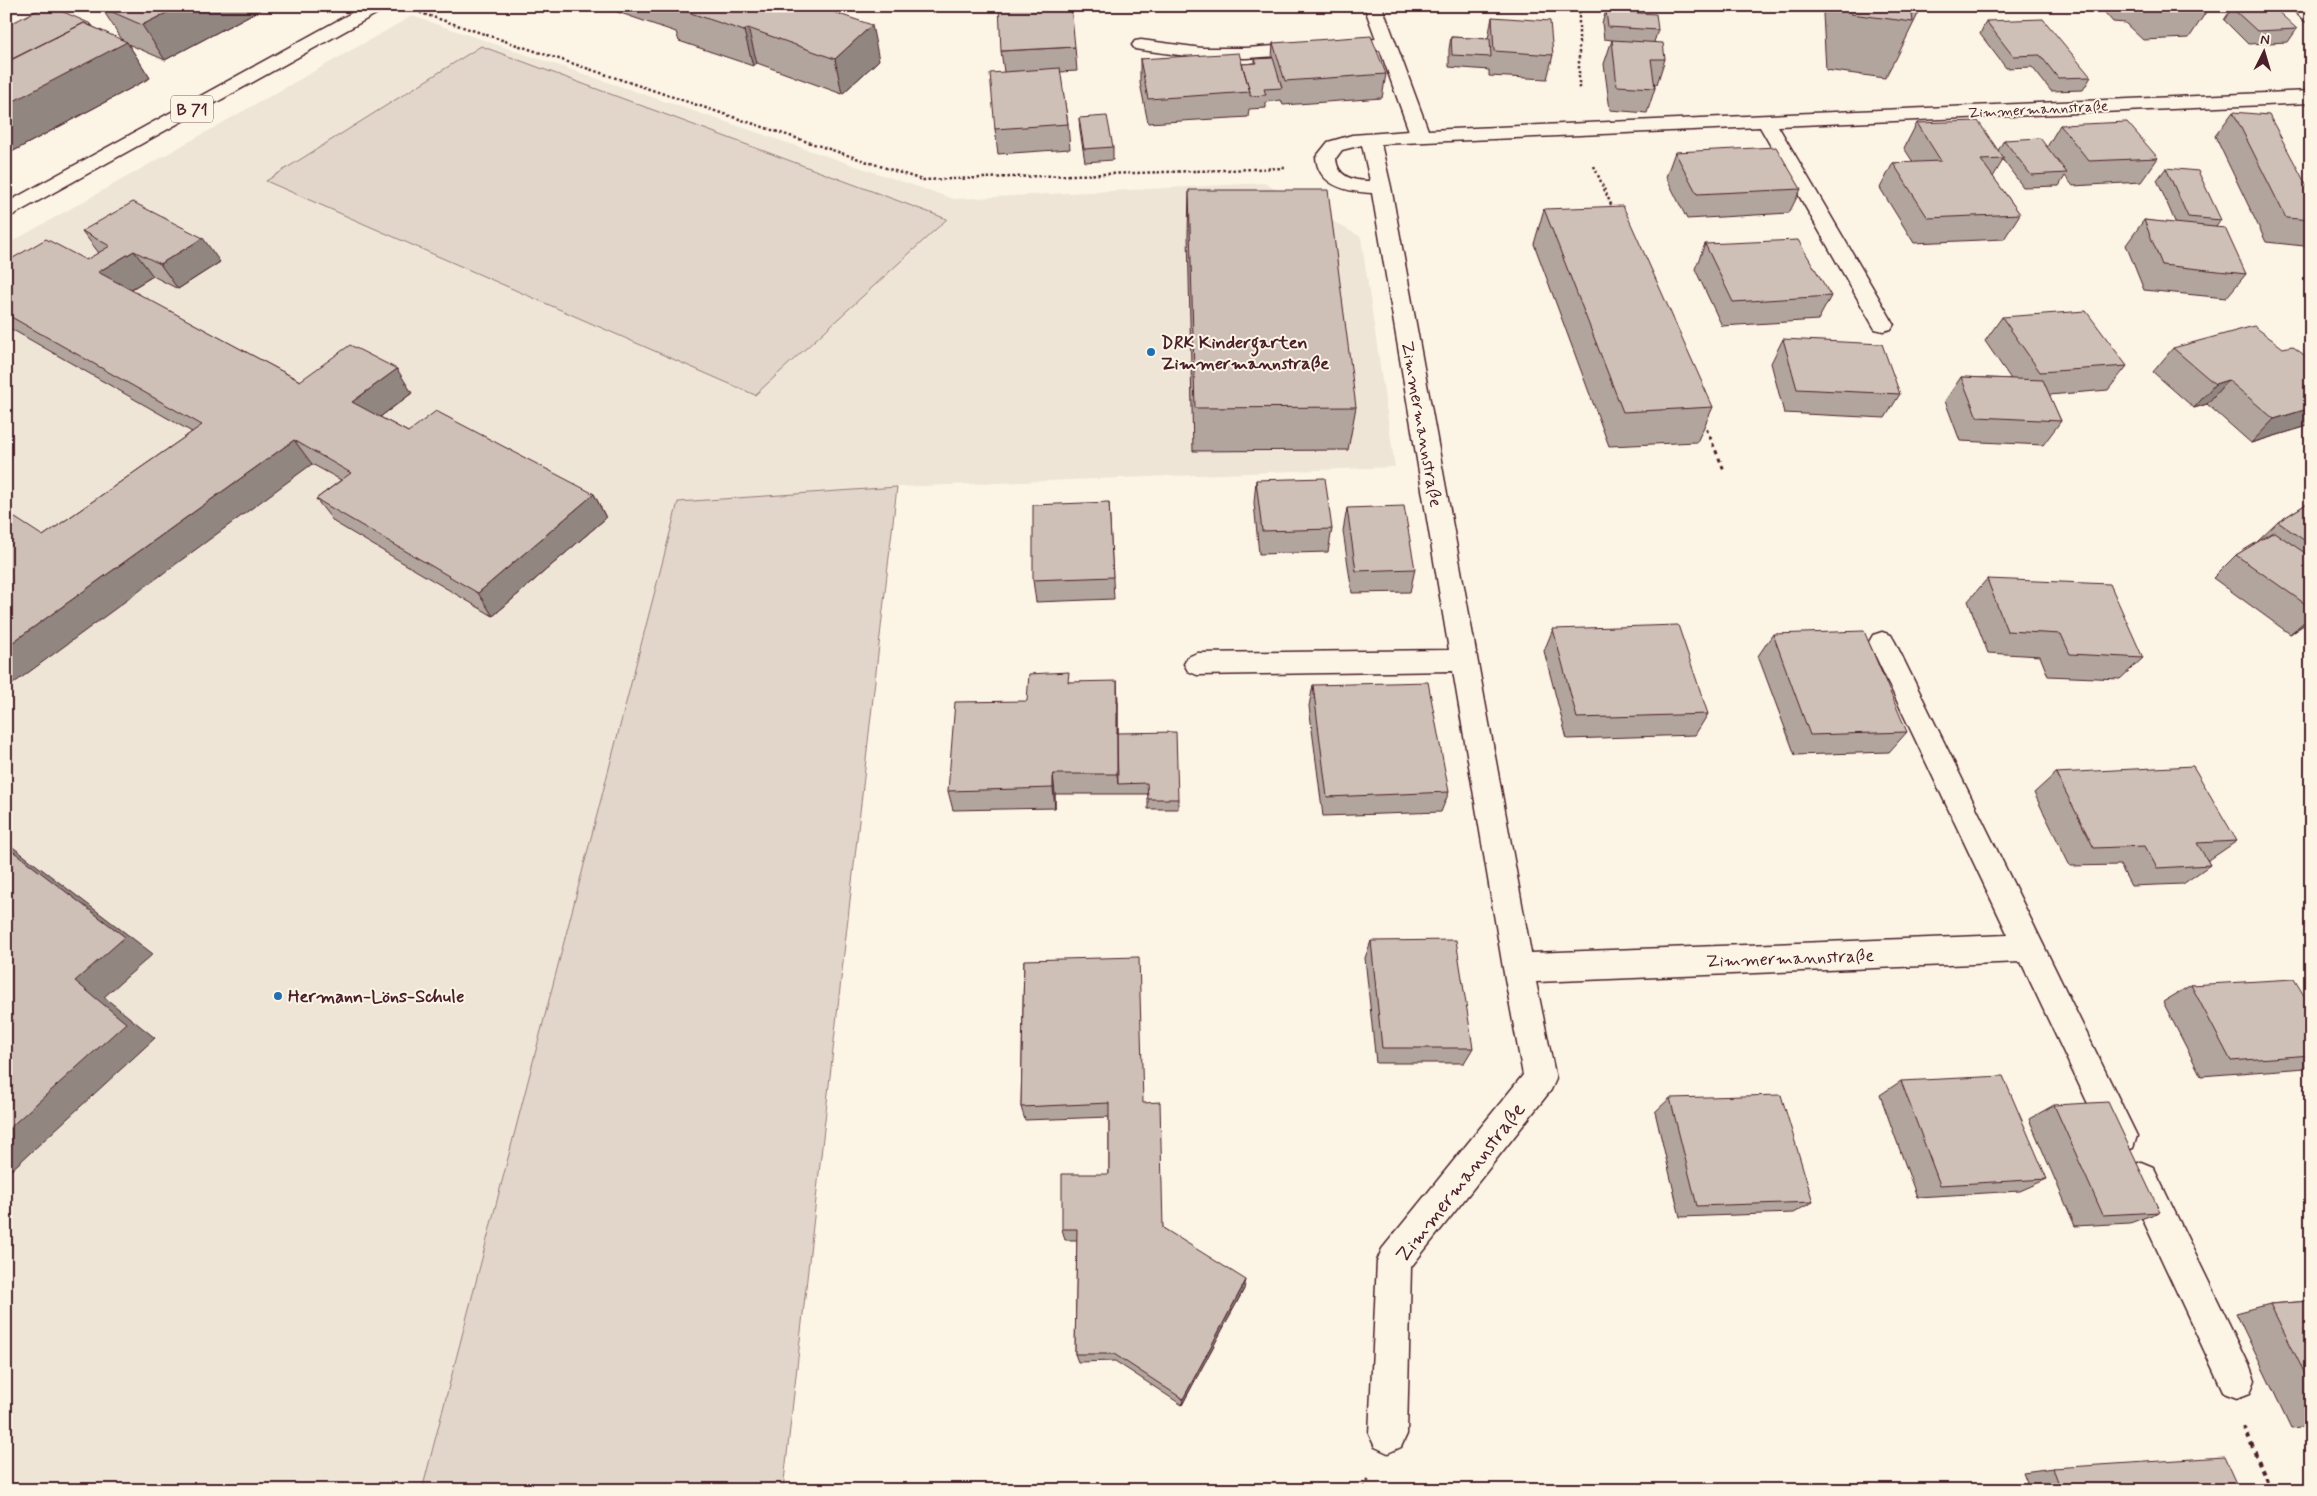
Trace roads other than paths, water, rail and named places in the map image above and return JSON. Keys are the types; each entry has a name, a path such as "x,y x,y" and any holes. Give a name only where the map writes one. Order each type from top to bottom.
{"street":[{"name":"B 71","path":"6,211 377,6"},
{"path":"1373,6 1421,137"},
{"path":"2297,6 2311,17"},
{"path":"1141,45 1202,53 1246,53 1388,44"},
{"name":"Zimmermannstraße","path":"1381,187 1366,188 1341,182 1332,175 1327,166 1326,157 1335,146 1350,141 1370,139 2311,97"},
{"path":"1766,121 1883,324"},
{"name":"Zimmermannstraße","path":"1370,139 1381,187 1463,660 1518,968 1540,1079 1394,1261 1388,1434"},
{"path":"1882,642 2031,948 2237,1380"},
{"path":"1197,664 1463,660"},
{"name":"Zimmermannstraße","path":"1518,968 2031,948"}],"place":[{"name":"DRK Kindergarten Zimmermannstraße","path":"1151,352"},
{"name":"Hermann-Löns-Schule","path":"278,996"}]}
